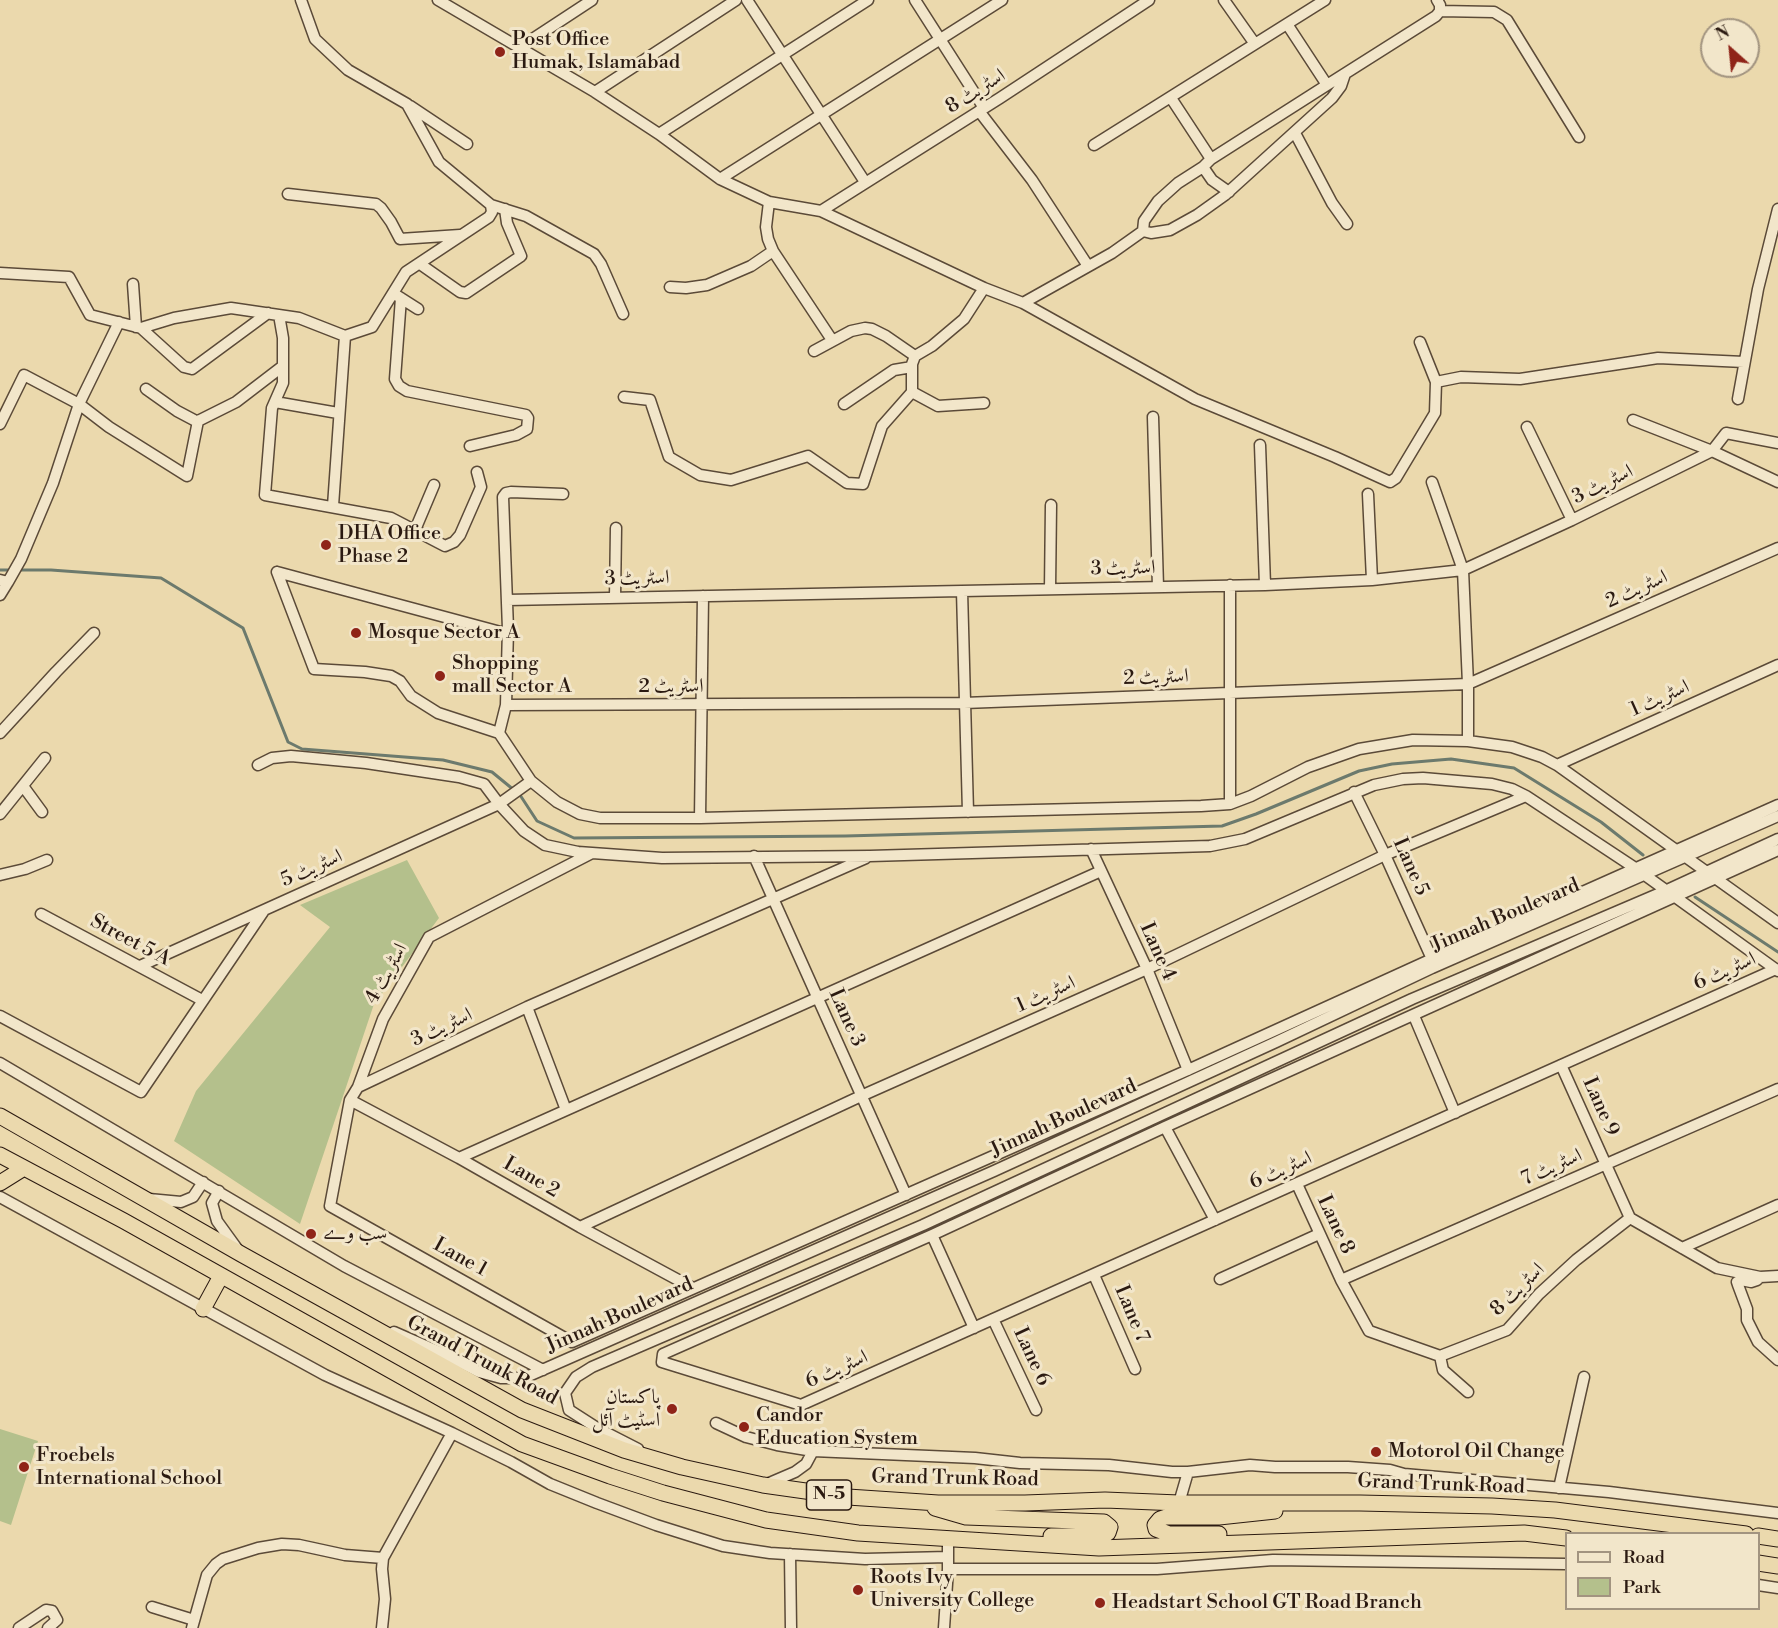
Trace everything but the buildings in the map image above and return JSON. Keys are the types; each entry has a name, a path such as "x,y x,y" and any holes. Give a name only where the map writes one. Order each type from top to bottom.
{"highway":[{"name":"Grand Trunk Road","path":"0,1116 241,1254 522,1410 624,1450 682,1467 764,1485 848,1497 912,1501 1025,1503 1105,1500 1179,1503 1482,1506 1555,1510 1738,1532"},
{"name":"N-5","path":"0,1155 124,1221 522,1444 663,1493 766,1520 858,1533 1099,1548 1524,1533 1565,1538"},
{"path":"0,1183 24,1168"},
{"path":"203,1310 221,1276"},
{"path":"912,1501 966,1517 1095,1521 1107,1522 1110,1527 1106,1535 1096,1537 1009,1536 949,1540"},
{"path":"1294,1540 1224,1534 1169,1534 1156,1529 1155,1525 1160,1518 1166,1517 1219,1517 1360,1503"},
{"path":"1760,1536 1778,1539"},
{"path":"1760,1563 1778,1566"}],"street":[{"path":"301,0 315,39 348,70 407,104 467,144"},
{"path":"438,0 595,92 659,134 720,179 769,202 821,211 984,288 1023,303 1195,399 1390,482 1396,478 1434,413 1436,382 1420,342"},
{"path":"519,48 592,0"},
{"path":"595,92 736,0"},
{"path":"747,0 864,183"},
{"path":"659,134 868,0"},
{"path":"915,0 982,110 1032,180 1088,266"},
{"path":"720,179 1002,0"},
{"name":"اسٹریٹ 8","path":"821,211 982,110 1149,0"},
{"path":"1224,0 1255,44"},
{"path":"1094,145 1325,0"},
{"path":"1143,231 1143,221 1158,201 1178,183 1436,16 1438,6 1494,12 1507,20 1579,137"},
{"path":"1287,24 1327,85"},
{"path":"1023,303 1119,248 1143,231 1151,233 1170,230 1197,215 1229,192 1332,98 1341,86 1345,74"},
{"path":"1171,98 1218,186 1229,192"},
{"path":"407,104 439,162 491,205 533,219 594,254 599,259 623,314"},
{"path":"1295,133 1332,203 1347,224"},
{"path":"288,194 376,204 391,222 400,239 462,235"},
{"path":"769,202 766,227 773,251 832,340"},
{"path":"138,328 174,318 231,308 299,318 345,336 372,327 397,296 406,273 489,217 492,212 491,205"},
{"path":"420,264 466,293 521,256 510,231 505,209"},
{"path":"1738,399 1758,289 1778,209"},
{"path":"670,287 687,288 707,285 752,266 773,251"},
{"path":"0,273 69,277 90,315 138,328 184,367 192,369 273,314"},
{"path":"133,284 138,328"},
{"path":"844,404 894,370 913,362 964,319 984,288"},
{"path":"397,296 418,309"},
{"path":"397,296 395,379 399,386 407,391 526,415 528,418 527,429 516,435 470,446"},
{"path":"273,314 284,338 283,366 282,383 272,408 265,495 391,518 445,546 454,542 460,535 481,487 477,472"},
{"path":"0,595 52,483 79,404 118,322"},
{"path":"624,397 650,400 669,457 700,475 731,480 808,456 847,483 863,484 882,426 912,392 913,362 886,336 865,328 832,340 814,351"},
{"path":"333,506 345,336"},
{"path":"1436,382 1461,377 1520,379 1658,358 1744,362"},
{"path":"146,389 177,411 198,421 236,402 283,366"},
{"path":"0,424 24,375 79,404 109,427 187,476 198,421"},
{"path":"912,392 938,406 984,403"},
{"path":"275,402 338,413"},
{"path":"1153,417 1158,587"},
{"path":"1633,420 1712,451 1778,482"},
{"path":"1527,427 1572,520"},
{"path":"1712,451 1726,433 1776,440"},
{"path":"1260,445 1265,585"},
{"name":"اسٹریٹ 3","path":"507,600 1265,585 1372,580 1463,570 1572,520 1712,451"},
{"path":"1432,482 1463,570 1468,741"},
{"path":"415,530 434,485"},
{"path":"499,733 507,705 508,634 503,496 506,493 562,494"},
{"path":"1368,494 1372,580"},
{"path":"1050,589 1052,505"},
{"path":"615,598 616,528"},
{"name":"اسٹریٹ 2","path":"507,705 964,703 1468,684 1778,548"},
{"path":"508,634 277,572 314,669 391,676 400,681 411,696 438,713 499,733 528,784 580,814 600,818 700,818 1230,804 1308,767 1359,749 1413,740 1468,741 1512,747 1542,757 1557,765 1778,922"},
{"path":"1230,585 1230,804"},
{"path":"962,591 968,812"},
{"path":"700,818 703,596"},
{"path":"0,733 94,633"},
{"name":"اسٹریٹ 1","path":"1557,765 1778,665"},
{"path":"258,765 272,758 291,756 366,763 459,777 484,784 503,802 534,839 561,850 662,858 870,856 1226,844 1270,830 1374,785 1403,779 1423,778 1492,784 1512,789 1526,796 1635,868 1777,970"},
{"path":"0,814 45,758"},
{"name":"اسٹریٹ 5","path":"140,966 503,802 528,784"},
{"path":"23,786 42,812"},
{"name":"Lane 5","path":"1354,792 1386,855 1432,959"},
{"name":"اسٹریٹ 1","path":"580,1227 861,1096 1147,969 1386,855 1526,796"},
{"path":"693,1288 1188,1070 1323,1014 1432,959 1778,805"},
{"name":"Jinnah Boulevard","path":"360,1320 407,1337 480,1372 501,1378 524,1378 994,1171 1323,1014 1645,876 1778,816"},
{"name":"Jinnah Boulevard","path":"682,1467 647,1453 597,1428 569,1410 565,1401 565,1393 576,1377 1002,1189 1423,994 1670,894 1705,872 1778,839"},
{"name":"Lane 4","path":"1091,849 1147,969 1188,1070"},
{"path":"853,1255 859,1267 1414,1016 1670,894 1715,879 1778,850"},
{"name":"اسٹریٹ 4","path":"330,1206 350,1100 358,1087 383,1019 429,937 592,853"},
{"name":"Lane 3","path":"754,856 906,1195"},
{"name":"اسٹریٹ 3","path":"358,1087 527,1007 870,856"},
{"path":"0,874 25,869 47,860"},
{"path":"459,1158 1101,871"},
{"path":"0,1016 141,1092 264,911"},
{"name":"Street 5 A","path":"41,914 202,1000"},
{"name":"اسٹریٹ 6","path":"859,1267 663,1354 662,1362 801,1406 1777,970"},
{"path":"527,1007 566,1110"},
{"path":"1414,1016 1455,1113"},
{"path":"1334,1035 1339,1049"},
{"path":"0,1063 344,1266 543,1370"},
{"name":"Lane 9","path":"1561,1065 1606,1165"},
{"name":"اسٹریٹ 7","path":"1341,1280 1778,1089"},
{"name":"Lane 2","path":"350,1100 693,1288"},
{"path":"1165,1127 1215,1220"},
{"path":"1606,1165 1630,1218 1717,1268 1760,1277 1778,1276"},
{"path":"994,1171 1002,1189"},
{"path":"143,1198 182,1202 193,1197 203,1182"},
{"name":"Lane 8","path":"1297,1184 1341,1280"},
{"path":"219,1191 212,1203 217,1221 241,1254"},
{"path":"0,1197 325,1375 452,1432 550,1484 656,1525 723,1546 790,1554 865,1559 948,1557"},
{"path":"1682,1248 1778,1205"},
{"name":"Lane 1","path":"330,1206 572,1341 693,1288"},
{"name":"اسٹریٹ 8","path":"1440,1356 1507,1330 1539,1294 1576,1260 1630,1218"},
{"path":"838,1225 844,1237"},
{"path":"1220,1280 1319,1234"},
{"path":"932,1235 974,1328"},
{"name":"Lane 7","path":"1094,1275 1135,1369"},
{"path":"1760,1277 1751,1282 1741,1280 1737,1282 1747,1309 1747,1320 1758,1342 1778,1360"},
{"path":"1341,1280 1369,1331 1440,1356 1443,1370 1468,1392"},
{"name":"Lane 6","path":"993,1320 1036,1410"},
{"path":"633,1329 651,1342"},
{"path":"1559,1488 1584,1377"},
{"path":"716,1423 746,1437 777,1446 813,1452 975,1458 1020,1463 1109,1465 1188,1472 1250,1465 1348,1467 1609,1492 1778,1513"},
{"path":"382,1628 385,1599 383,1558 452,1432"},
{"path":"764,1485 795,1472 806,1464 813,1452"},
{"path":"1179,1503 1188,1472"},
{"path":"944,1628 949,1540"},
{"path":"152,1607 193,1624 207,1575 216,1564 240,1553 268,1546 299,1545 345,1555 383,1558"},
{"path":"790,1554 791,1628"},
{"path":"948,1569 1157,1569 1273,1560 1565,1564"},
{"path":"1760,1585 1778,1588"},
{"path":"19,1628 46,1610 52,1611 57,1620 48,1628"}],"green space":[{"path":"407,860 439,918 374,1004 300,1224 174,1141 196,1091 330,927 300,905"},
{"path":"0,1429 38,1441 11,1525 0,1521"}],"waterway":[{"path":"0,570 11,570"},
{"path":"18,570 51,570 161,578 243,628 288,742 302,749 443,760 492,772 520,795 537,821 574,838 845,836 1222,826 1359,771 1392,764 1451,759 1514,768 1601,822 1643,855"},
{"path":"1695,897 1778,952"}],"place":[{"name":"Post Office Humak, Islamabad","path":"500,52"},
{"name":"DHA Office Phase 2","path":"326,545"},
{"name":"Mosque Sector A","path":"356,633"},
{"name":"Shopping mall Sector A","path":"440,676"},
{"name":"سب وے","path":"311,1234"},
{"name":"پاکستان اسٹیٹ آئل","path":"672,1409"},
{"name":"Candor Education System","path":"744,1427"},
{"name":"Motorol Oil Change","path":"1376,1452"},
{"name":"Froebels International School","path":"24,1467"},
{"name":"Roots Ivy University College","path":"858,1590"},
{"name":"Headstart School GT Road Branch","path":"1100,1603"}]}
